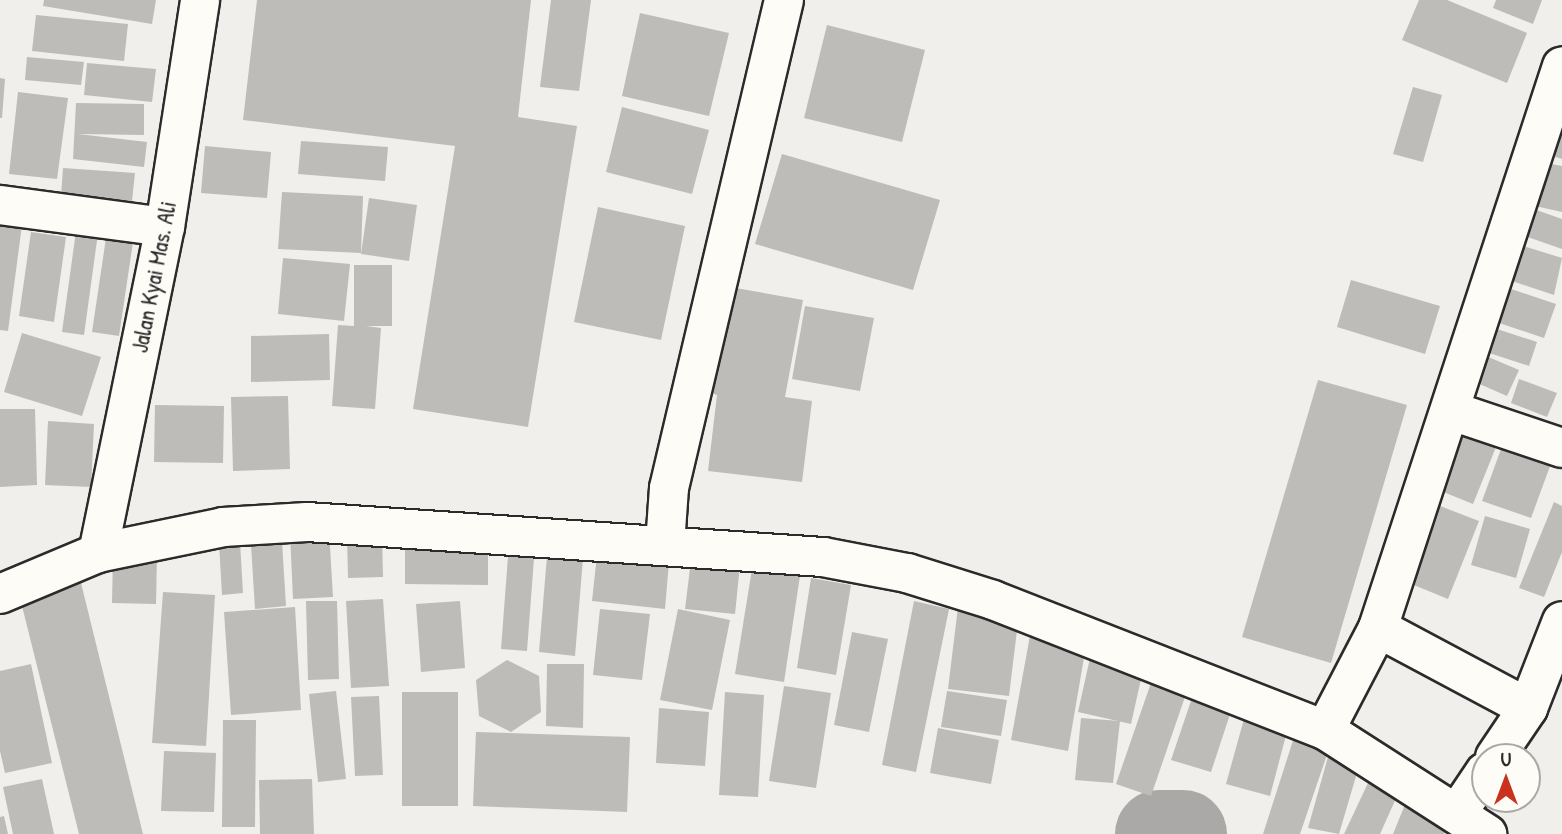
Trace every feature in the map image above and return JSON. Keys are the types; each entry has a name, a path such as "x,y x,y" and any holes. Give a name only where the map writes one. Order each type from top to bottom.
{"street":[{"name":"Jalan Kyai Mas. Ali","path":"98,552 165,227 200,0"},
{"path":"667,516 784,0"},
{"path":"1325,730 1355,677 1378,628 1562,66"},
{"path":"0,205 165,227"},
{"path":"1451,411 1562,448"},
{"path":"0,594 98,552 223,527 307,522 667,516 823,556 907,573 993,600 1325,730 1472,823"},
{"path":"1505,743 1528,708 1562,621"},
{"path":"1378,628 1528,708"}],"building":[{"path":"44,0 156,0 152,24 43,6"},
{"path":"257,0 531,0 518,117 577,126 528,427 413,409 455,146 243,120"},
{"path":"551,0 591,0 579,91 540,87"},
{"path":"1419,0 1447,0 1527,33 1507,83 1402,40"},
{"path":"1496,0 1542,0 1533,24 1493,8"},
{"path":"640,13 729,33 709,116 622,96"},
{"path":"36,15 128,24 124,61 32,51"},
{"path":"827,25 925,50 902,142 804,118"},
{"path":"27,57 84,62 81,85 25,80"},
{"path":"87,63 156,69 152,102 84,95"},
{"path":"0,78 5,79 2,118 0,118"},
{"path":"1413,87 1442,95 1423,162 1393,154"},
{"path":"18,92 68,98 57,179 9,174"},
{"path":"76,103 144,104 144,135 78,134 147,142 144,167 73,159"},
{"path":"622,107 709,130 692,194 606,172"},
{"path":"1562,124 1562,159 1550,155"},
{"path":"301,141 388,147 385,181 298,174"},
{"path":"205,146 271,152 267,198 201,193"},
{"path":"782,154 940,200 913,290 755,244"},
{"path":"1546,163 1562,166 1562,212 1535,206"},
{"path":"63,168 135,173 132,201 61,196"},
{"path":"282,192 363,196 361,253 278,249"},
{"path":"369,198 417,205 409,261 361,254"},
{"path":"1525,206 1562,219 1562,249 1516,233"},
{"path":"598,207 685,226 661,340 574,322"},
{"path":"0,222 22,225 8,331 0,330"},
{"path":"77,224 99,226 84,335 62,332"},
{"path":"31,232 66,237 54,322 19,316"},
{"path":"106,238 133,242 119,336 92,332"},
{"path":"1514,243 1562,258 1554,295 1503,278"},
{"path":"283,258 350,264 344,321 278,314"},
{"path":"354,265 392,265 392,326 366,326 381,328 375,409 332,406 338,325 354,326"},
{"path":"1351,280 1440,306 1425,354 1337,327"},
{"path":"1499,285 1556,304 1544,338 1487,319"},
{"path":"730,287 803,300 785,397 812,401 802,482 708,471 717,395 711,393"},
{"path":"805,306 874,318 860,391 792,379"},
{"path":"1494,328 1537,342 1529,366 1486,352"},
{"path":"22,333 101,357 82,416 4,392"},
{"path":"329,334 330,380 251,382 251,336"},
{"path":"1486,356 1519,370 1507,396 1475,382"},
{"path":"1519,379 1557,393 1547,417 1511,403"},
{"path":"1318,380 1407,405 1331,663 1242,637"},
{"path":"288,396 290,469 233,471 231,397"},
{"path":"155,405 224,406 223,463 154,462"},
{"path":"0,409 35,409 37,485 0,487"},
{"path":"48,421 94,424 91,487 45,485"},
{"path":"1459,432 1496,447 1473,504 1436,489"},
{"path":"1504,441 1553,458 1531,518 1482,501"},
{"path":"1554,502 1562,506 1562,552 1544,597 1519,588"},
{"path":"1440,506 1479,521 1448,599 1409,583"},
{"path":"1485,516 1530,529 1516,578 1471,565"},
{"path":"329,530 333,597 293,599 290,533"},
{"path":"382,533 383,577 348,578 347,535"},
{"path":"240,542 243,593 222,595 219,543"},
{"path":"282,542 286,606 255,609 251,545"},
{"path":"509,543 535,545 527,651 501,649"},
{"path":"548,544 584,546 575,656 539,652"},
{"path":"405,545 488,546 488,585 405,584"},
{"path":"113,554 157,555 156,604 112,603"},
{"path":"597,555 669,562 665,609 592,601"},
{"path":"691,560 740,565 735,614 685,609"},
{"path":"752,569 800,576 784,682 735,674"},
{"path":"811,578 851,585 836,675 797,668"},
{"path":"81,583 143,834 79,834 20,598"},
{"path":"163,592 215,595 206,746 152,743"},
{"path":"383,599 389,686 351,688 346,601"},
{"path":"306,601 337,601 339,679 308,680"},
{"path":"460,601 465,668 421,672 416,604"},
{"path":"914,601 949,609 916,772 882,765"},
{"path":"295,607 301,710 231,715 224,612"},
{"path":"958,607 1019,614 1009,696 948,689"},
{"path":"600,609 650,614 642,680 593,675"},
{"path":"678,609 730,620 712,710 660,700"},
{"path":"1031,630 1087,640 1068,751 1011,740"},
{"path":"852,632 888,639 869,732 834,725"},
{"path":"1092,649 1145,661 1131,724 1078,712"},
{"path":"507,660 539,676 541,712 511,732 479,716 476,680"},
{"path":"31,664 52,763 5,773 0,751 0,671"},
{"path":"547,664 584,664 583,728 546,726"},
{"path":"1154,674 1189,685 1151,796 1116,784"},
{"path":"784,686 831,693 816,788 769,781"},
{"path":"1195,689 1234,702 1211,772 1171,760"},
{"path":"336,691 346,779 318,782 309,694"},
{"path":"947,691 1007,700 1001,736 941,727"},
{"path":"402,692 458,692 458,806 402,806"},
{"path":"725,692 764,695 758,797 719,795"},
{"path":"379,696 383,775 355,776 351,697"},
{"path":"659,708 709,712 705,766 656,763"},
{"path":"1247,708 1290,720 1270,796 1226,784"},
{"path":"1081,718 1120,721 1113,783 1075,780"},
{"path":"223,720 256,720 255,827 222,827"},
{"path":"938,728 999,740 991,784 930,773"},
{"path":"1297,728 1332,740 1300,834 1263,834"},
{"path":"476,732 630,737 627,812 473,806"},
{"path":"164,751 216,753 214,812 161,811"},
{"path":"1328,757 1359,766 1339,834 1308,828"},
{"path":"42,779 54,834 13,834 3,787"},
{"path":"312,779 314,834 260,834 259,780"},
{"path":"1368,783 1397,796 1380,834 1344,834"},
{"path":"1406,802 1450,819 1444,834 1393,834"},
{"path":"4,816 8,834 0,834 0,817"}],"waterway":[{"path":"1159,834 1183,834"}]}
